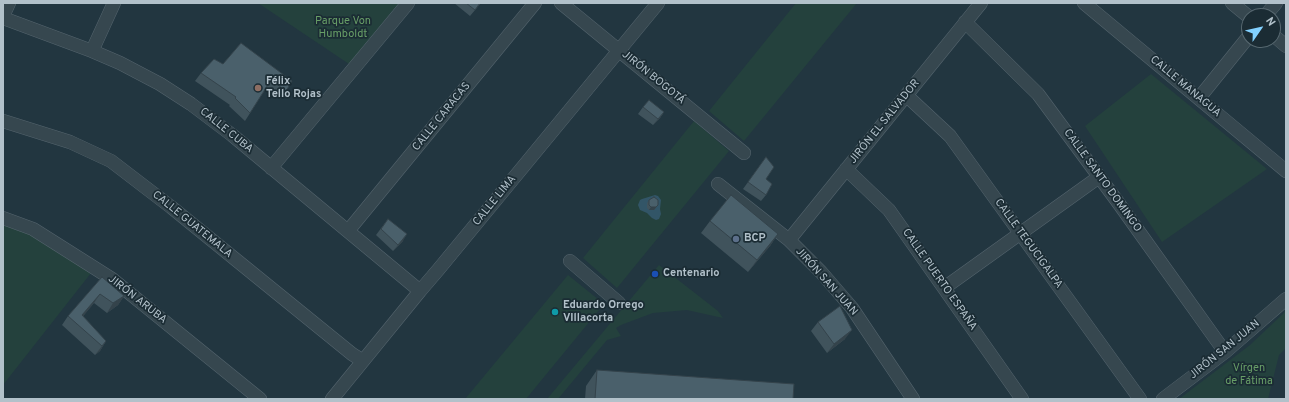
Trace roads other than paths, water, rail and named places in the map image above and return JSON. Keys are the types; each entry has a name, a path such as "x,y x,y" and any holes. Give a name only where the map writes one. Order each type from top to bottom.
{"street":[{"path":"3,17 9,3"},
{"path":"92,51 114,3"},
{"path":"271,168 408,3"},
{"name":"CALLE CARACAS","path":"348,231 535,3"},
{"name":"JIRÓN BOGOTÁ","path":"561,3 744,153"},
{"name":"CALLE LIMA","path":"332,399 420,290 658,3"},
{"name":"JIRÓN EL SALVADOR","path":"788,240 907,96 981,3"},
{"name":"CALLE MANAGUA","path":"1084,3 1286,171"},
{"path":"1232,3 1241,10"},
{"name":"CALLE CUBA","path":"3,17 92,51 144,75 191,104 207,115 420,290"},
{"name":"CALLE SANTO DOMINGO","path":"965,22 1038,94 1224,352"},
{"path":"1199,98 1241,46"},
{"name":"CALLE TEGUCIGALPA","path":"907,96 950,136 1140,399"},
{"name":"CALLE GUATEMALA","path":"3,121 70,142 111,161 171,207 352,354 363,361"},
{"name":"CALLE PUERTO ESPAÑA","path":"846,170 889,210 1022,399"},
{"path":"944,288 1099,177"},
{"name":"JIRÓN SAN JUAN","path":"718,184 788,240 821,272 852,308 913,399"},
{"name":"JIRÓN ARUBA","path":"3,218 33,229 112,279 260,399"},
{"path":"570,261 619,303"},
{"name":"JIRÓN SAN JUAN","path":"1163,399 1224,352 1286,299"}],"water":[{"path":"655,195 661,200 661,214 659,219 656,220 640,210 638,205 640,200"}],"place":[{"name":"Félix Tello Rojas","path":"258,88"},
{"name":"BCP","path":"736,239"},
{"name":"Centenario","path":"655,274"},
{"name":"Eduardo Orrego VIllacorta","path":"555,312"}],"park label":[{"name":"Parque Von Humboldt","path":"343,28"},
{"name":"Vírgen de Fátima","path":"1249,375"}]}
